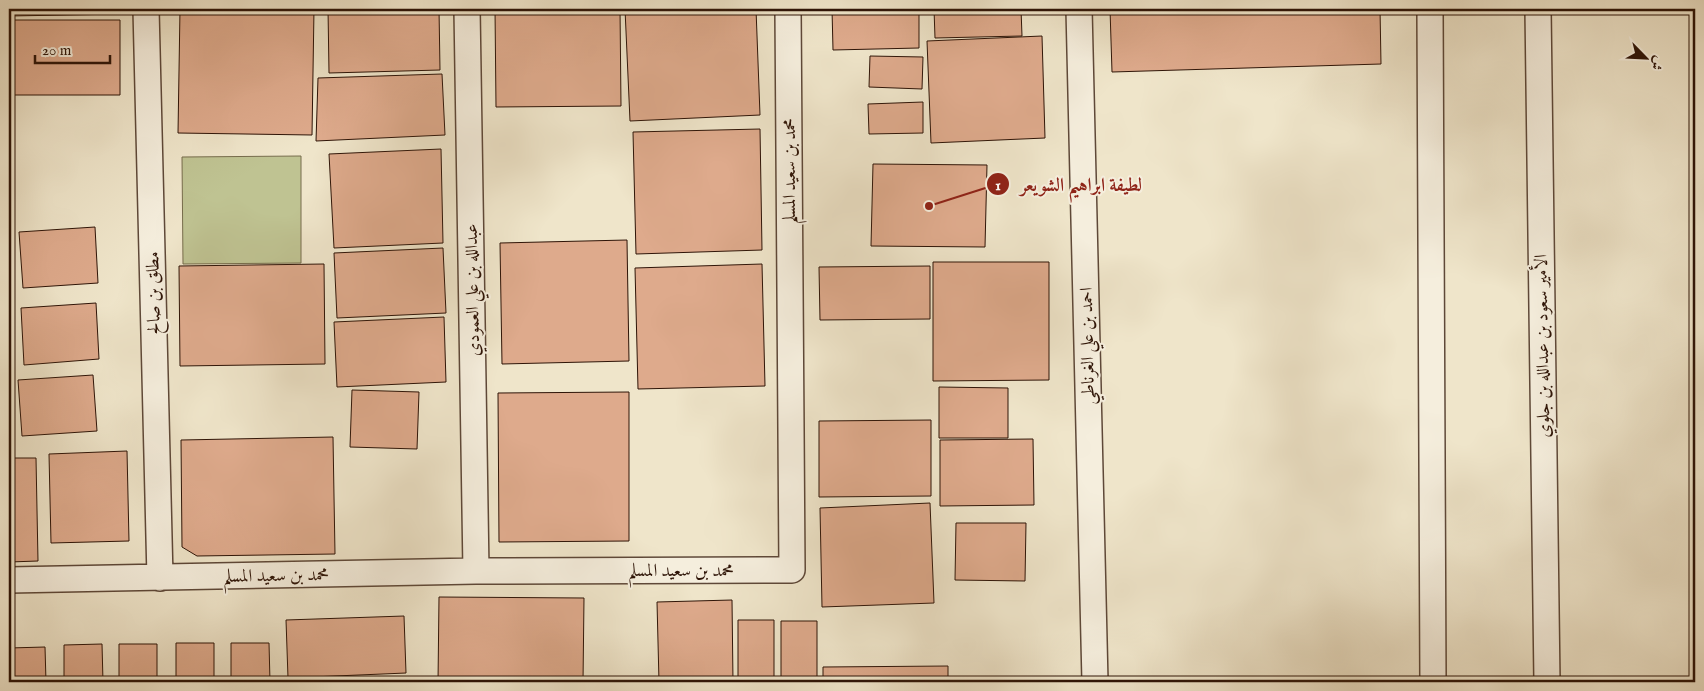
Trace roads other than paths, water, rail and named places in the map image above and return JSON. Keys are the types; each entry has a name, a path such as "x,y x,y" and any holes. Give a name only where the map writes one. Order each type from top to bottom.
{"street":[{"name":"مطلق بن صالح","path":"146,9 160,578"},
{"name":"عبدالله بن علي العمودي","path":"467,9 476,571"},
{"name":"محمد بن سعيد المسلم","path":"9,580 476,571 792,570 788,9"},
{"name":"احمد بن علي الغرناطي","path":"1078,9 1095,682"},
{"path":"1430,9 1433,682"},
{"name":"الأمير سعود بن عبدالله بن جلوي","path":"1538,9 1547,682"}],"place":[{"name":"لطيفة ابراهيم الشويعر","path":"929,206"}]}
